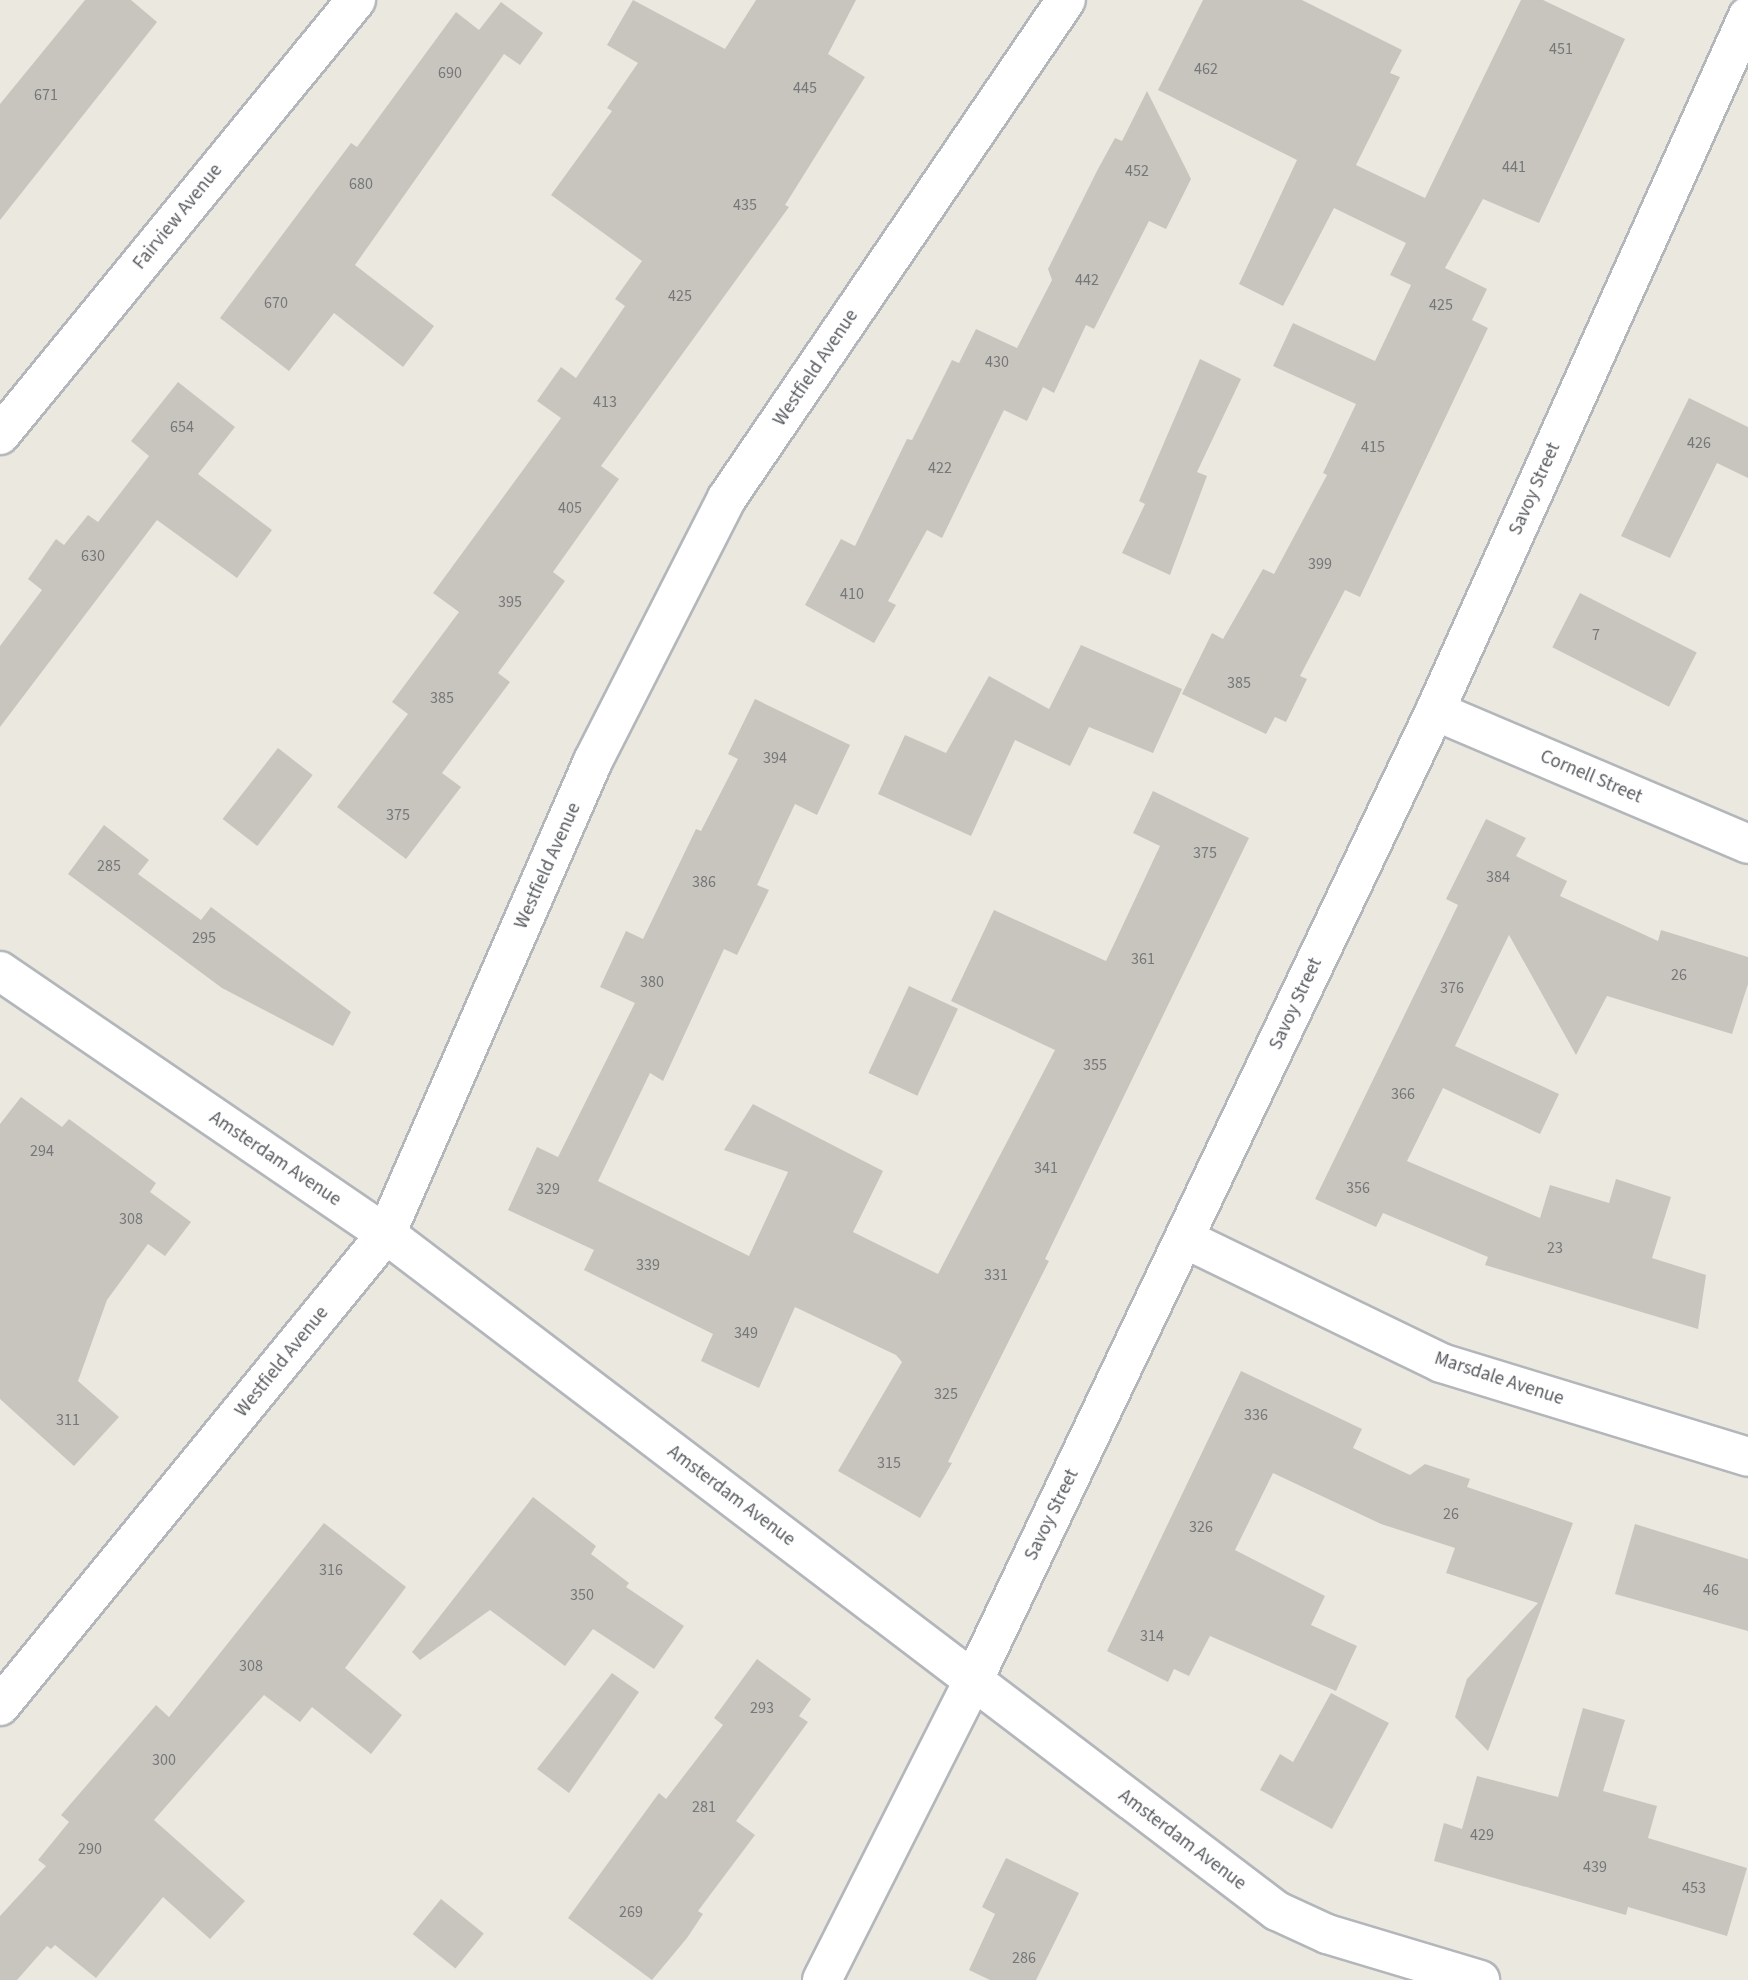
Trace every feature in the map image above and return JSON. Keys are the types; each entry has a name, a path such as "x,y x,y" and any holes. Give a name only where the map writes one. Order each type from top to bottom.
{"street":[{"name":"Fairview Avenue","path":"0,435 356,0"},
{"name":"Westfield Avenue","path":"0,1706 386,1234 593,761 727,498 1066,0"},
{"name":"Savoy Street","path":"822,1980 973,1681 1435,711 1736,72 1748,16"},
{"name":"Cornell Street","path":"1435,711 1748,844"},
{"name":"Amsterdam Avenue","path":"0,971 386,1234 1277,1911 1327,1934 1480,1980"},
{"name":"Marsdale Avenue","path":"1185,1239 1441,1363 1748,1457"}],"building":[{"path":"85,0 131,0 157,22 0,220 0,104"},
{"path":"633,0 725,49 756,0 856,0 828,54 865,77 785,205 789,207 601,466 619,479 553,572 565,581 498,673 510,682 442,773 461,787 406,859 337,807 408,714 392,702 459,612 433,593 561,418 537,401 561,367 576,378 625,306 615,299 642,261 551,195 612,111 607,108 638,63 607,45"},
{"path":"1203,0 1302,0 1402,50 1390,73 1400,77 1356,165 1425,198 1521,0 1543,0 1625,39 1539,223 1483,199 1445,268 1487,289 1472,320 1488,328 1360,597 1345,590 1300,676 1307,679 1286,722 1275,717 1266,734 1182,694 1212,633 1223,639 1263,569 1274,574 1327,475 1323,473 1356,404 1273,366 1293,323 1375,361 1411,285 1390,275 1406,243 1334,208 1283,306 1239,284 1297,160 1158,90"},
{"path":"501,2 543,33 520,65 504,54 355,265 434,326 403,367 334,313 289,371 220,318 351,143 357,147 456,12 479,30"},
{"path":"1147,91 1191,179 1166,229 1149,221 1094,329 1086,325 1054,393 1043,387 1027,421 1004,410 942,538 927,530 888,601 896,605 874,643 805,605 841,539 855,546 907,439 912,440 952,360 959,363 976,329 1017,348 1052,280 1048,269 1098,169 1115,138 1122,141"},
{"path":"1200,359 1241,379 1197,472 1207,476 1170,575 1122,553 1145,504 1139,501"},
{"path":"178,382 235,427 198,474 272,530 237,578 157,520 0,727 0,646 42,590 28,579 56,539 64,545 88,515 98,522 149,456 131,441"},
{"path":"1689,398 1748,427 1748,478 1717,463 1670,558 1621,536"},
{"path":"1580,593 1697,652 1669,707 1552,647"},
{"path":"1081,645 1182,689 1153,753 1089,727 1070,766 1015,740 971,836 878,794 905,735 946,753 989,676 1049,709"},
{"path":"755,699 850,745 817,815 795,804 757,885 769,890 737,955 724,949 663,1081 650,1073 598,1181 749,1256 788,1172 724,1150 753,1104 883,1171 853,1232 938,1274 1055,1050 951,1001 994,910 1106,961 1160,846 1133,833 1153,791 1249,838 1045,1259 1049,1261 948,1462 952,1463 920,1518 838,1471 902,1362 896,1355 795,1307 759,1388 701,1361 713,1334 584,1270 594,1250 508,1210 537,1147 558,1157 635,1003 600,987 626,931 643,939 696,829 701,831 738,759 728,754"},
{"path":"278,748 313,775 257,846 223,819"},
{"path":"1486,819 1526,838 1516,856 1567,881 1560,896 1658,941 1661,930 1748,957 1748,984 1732,1034 1607,996 1576,1055 1509,935 1455,1046 1559,1094 1540,1134 1443,1088 1407,1161 1540,1218 1550,1185 1609,1203 1616,1179 1671,1197 1652,1258 1706,1275 1698,1329 1485,1265 1488,1257 1383,1213 1376,1227 1315,1199 1458,905 1446,899"},
{"path":"104,825 149,860 138,874 201,920 211,907 351,1012 333,1046 222,988 68,874"},
{"path":"909,986 958,1009 917,1096 868,1073"},
{"path":"21,1097 62,1127 69,1119 156,1183 150,1192 191,1222 165,1256 148,1244 107,1300 78,1381 119,1417 74,1466 0,1399 0,1124"},
{"path":"1241,1371 1362,1429 1353,1448 1410,1475 1425,1464 1470,1479 1467,1487 1573,1523 1488,1751 1455,1717 1467,1679 1538,1603 1446,1573 1455,1548 1381,1524 1273,1473 1235,1550 1325,1596 1311,1625 1357,1646 1336,1691 1210,1636 1189,1676 1174,1669 1168,1682 1107,1651"},
{"path":"533,1497 596,1546 591,1554 629,1583 626,1587 684,1626 654,1669 593,1629 565,1666 490,1610 420,1660 412,1652"},
{"path":"324,1523 406,1587 345,1668 402,1715 371,1754 312,1707 300,1722 264,1695 154,1820 245,1901 210,1939 163,1897 96,1978 55,1945 51,1949 47,1946 17,1980 0,1980 0,1916 46,1866 38,1860 69,1822 61,1815 156,1705 169,1717"},
{"path":"1635,1524 1748,1559 1748,1631 1615,1594"},
{"path":"757,1659 811,1699 799,1716 808,1722 736,1821 755,1835 698,1911 703,1914 687,1938 652,1980 568,1918 659,1793 666,1799 723,1725 714,1718"},
{"path":"612,1673 639,1692 569,1793 537,1769"},
{"path":"1331,1693 1389,1723 1332,1829 1260,1790 1280,1754 1293,1762"},
{"path":"1583,1708 1625,1720 1603,1791 1657,1806 1648,1838 1747,1868 1727,1936 1628,1907 1626,1915 1434,1861 1444,1823 1462,1829 1477,1776 1558,1797"},
{"path":"1006,1858 1079,1893 1036,1980 990,1980 969,1970 995,1914 982,1907"},
{"path":"441,1899 484,1934 455,1969 413,1934"}]}
